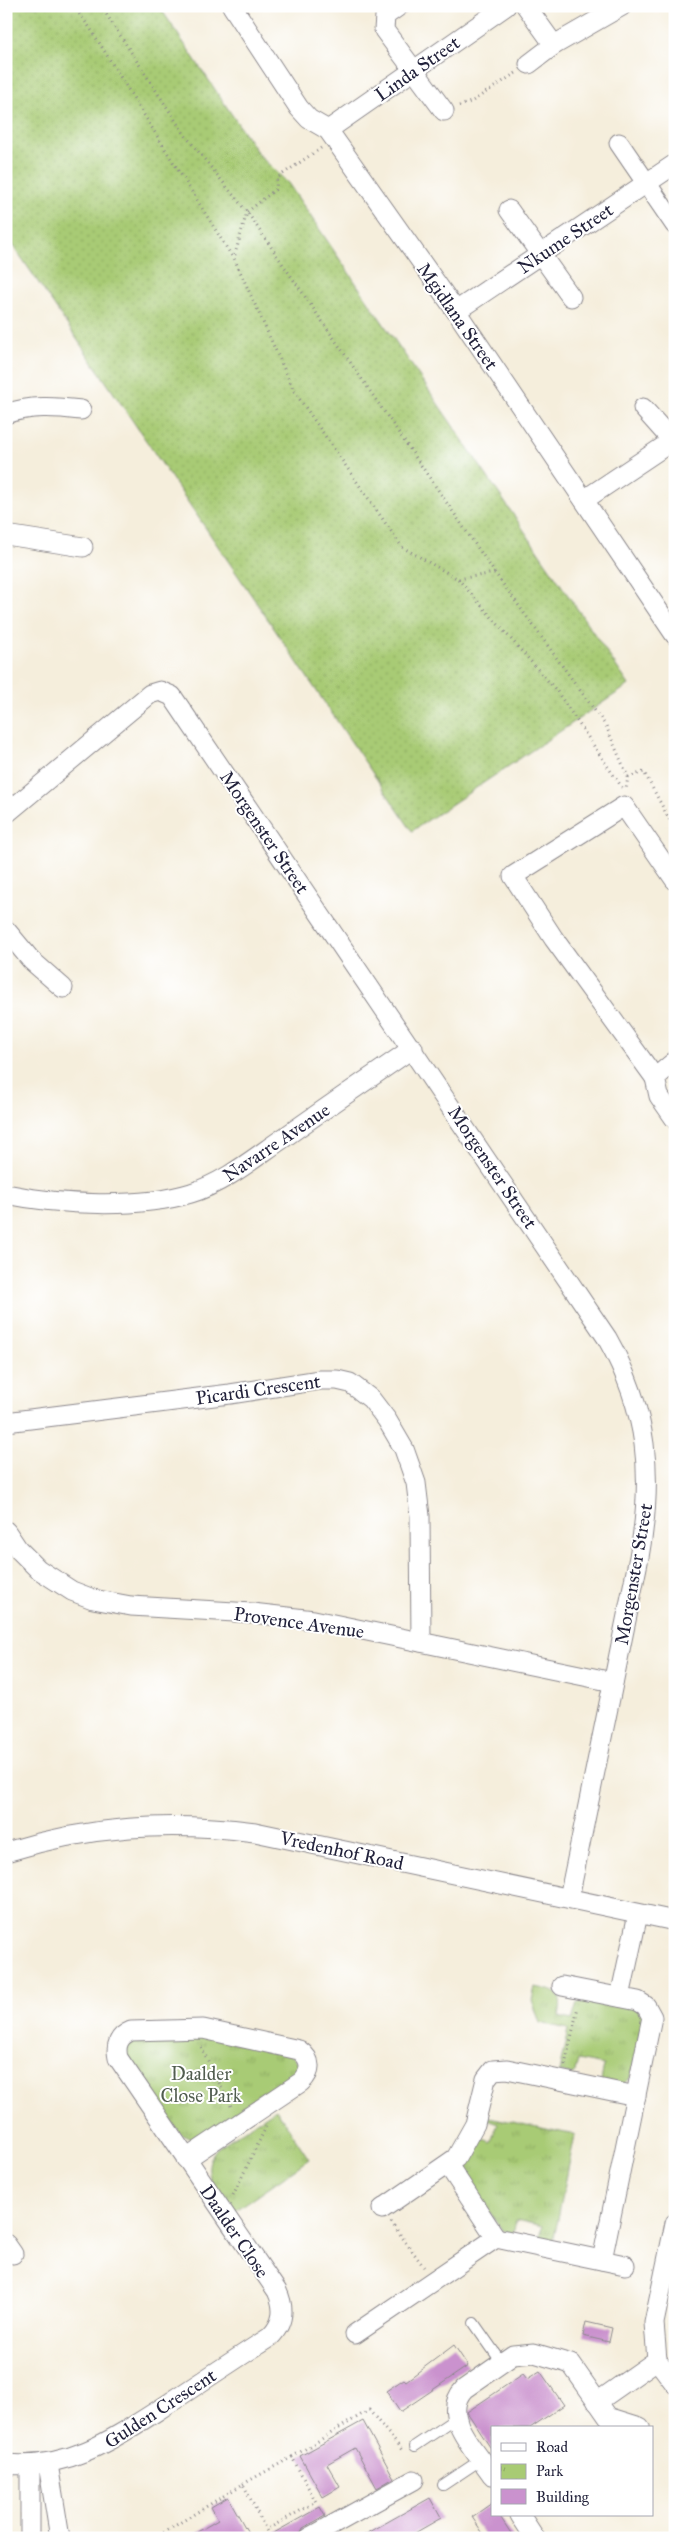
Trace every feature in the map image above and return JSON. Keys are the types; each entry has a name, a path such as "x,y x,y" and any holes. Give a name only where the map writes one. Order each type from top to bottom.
{"street":[{"name":"Mgidlana Street","path":"232,6 299,108 309,119 331,134 456,311 675,635"},
{"path":"399,6 385,16 384,30 444,111"},
{"name":"Linda Street","path":"331,134 414,70 506,6"},
{"path":"526,6 554,45"},
{"path":"529,64 554,45 622,6"},
{"path":"619,143 675,225"},
{"name":"Nkume Street","path":"456,311 675,164"},
{"path":"508,210 571,297"},
{"path":"6,414 15,411 54,407 81,410"},
{"path":"584,500 674,441 643,408"},
{"path":"6,535 83,547"},
{"name":"Morgenster Street","path":"6,814 150,694 160,691 169,694 413,1048 607,1338 619,1359 637,1404 647,1454 647,1506 640,1557 568,1898"},
{"path":"675,880 624,806 513,876 554,939 655,1078 659,1096 675,1119"},
{"path":"6,930 31,960 64,988"},
{"name":"Navarre Avenue","path":"6,1194 45,1202 108,1203 147,1201 190,1193 229,1176 413,1048"},
{"path":"655,1078 675,1061"},
{"name":"Picardi Crescent","path":"6,1422 230,1394 320,1380 338,1380 350,1383 371,1399 387,1420 404,1449 416,1483 420,1516 421,1642"},
{"name":"Provence Avenue","path":"6,1531 18,1549 38,1569 72,1591 94,1599 131,1606 252,1613 314,1620 613,1682"},
{"name":"Vredenhof Road","path":"6,1852 69,1835 106,1829 162,1825 218,1827 255,1832 675,1921"},
{"path":"620,1997 638,1914"},
{"path":"562,1986 642,2003 652,2017 602,2260"},
{"name":"Daalder Close","path":"186,2160 306,2077 310,2064 304,2053 299,2050 215,2030 191,2028 131,2031 121,2037 117,2047 118,2058 186,2160 277,2291 282,2303"},
{"path":"382,2209 456,2158 475,2124 486,2079 493,2070 502,2068 636,2096"},
{"path":"448,2165 496,2238 625,2265"},
{"path":"675,2223 669,2274 654,2322 657,2360 675,2384"},
{"path":"355,2334 496,2238"},
{"name":"Gulden Crescent","path":"6,2464 39,2464 83,2454 114,2439 270,2336 280,2325 282,2303"},
{"path":"491,2473 455,2419 454,2407 459,2394 513,2355 527,2352 566,2361 576,2369 608,2417 640,2426"},
{"path":"597,2402 657,2360"},
{"path":"30,2538 39,2464"},
{"path":"39,2464 60,2538"},
{"path":"309,2538 414,2480"},
{"path":"521,2516 535,2538"}],"lane":[{"path":"474,2323 502,2363"},
{"path":"415,2446 455,2419"},
{"path":"443,2485 482,2459"}],"path":[{"path":"73,6 95,36 234,258 294,391 402,547 458,579 556,690 626,794 628,777 606,726 495,573 247,212 186,135 101,6"},
{"path":"444,111 471,102 529,64"},
{"path":"234,258 247,212 276,189 277,178 331,134"},
{"path":"458,579 495,573"},
{"path":"628,777 644,772 675,830"},
{"path":"562,2080 582,1990"},
{"path":"191,2028 240,2123"},
{"path":"221,2210 229,2202 265,2131 272,2102"},
{"path":"382,2209 434,2281"},
{"path":"155,2538 242,2484 292,2457 369,2410 404,2452"},
{"path":"266,2530 316,2502 292,2457"},
{"path":"242,2484 270,2538"}],"green space":[{"path":"6,6 159,6 259,155 288,183 629,685 412,831 6,235"},
{"path":"535,1987 549,1990 557,1995 560,2003 559,2017 572,2020 577,2004 587,1999 636,2008 644,2013 631,2078 623,2084 601,2081 604,2065 578,2060 574,2075 559,2072 568,2029 540,2023 532,2000"},
{"name":"Daalder Close Park","path":"204,2036 291,2055 299,2066 299,2072 298,2076 204,2139 191,2139 180,2134 125,2055 127,2045 135,2038"},
{"path":"276,2109 309,2159 232,2213 216,2190 209,2174 211,2157 217,2148"},
{"path":"484,2116 575,2135 553,2243 540,2240 542,2226 516,2220 513,2234 502,2230 463,2173 463,2163 476,2136 491,2142 498,2123 484,2118"}],"building":[{"path":"586,2322 612,2328 609,2342 583,2336"},
{"path":"454,2345 468,2366 400,2412 386,2391 404,2379 406,2381"},
{"path":"540,2371 564,2405 533,2426 491,2426 491,2448 467,2412 523,2374 527,2379"},
{"path":"363,2421 394,2478 377,2488 355,2448 327,2464 340,2487 323,2497 300,2456"},
{"path":"228,2497 251,2538 187,2538 218,2520 211,2507"},
{"path":"430,2498 441,2518 406,2538 359,2538"},
{"path":"491,2504 491,2516 500,2516 514,2538 486,2538 472,2517"},
{"path":"320,2507 325,2516 303,2528 298,2538 265,2538"}]}
